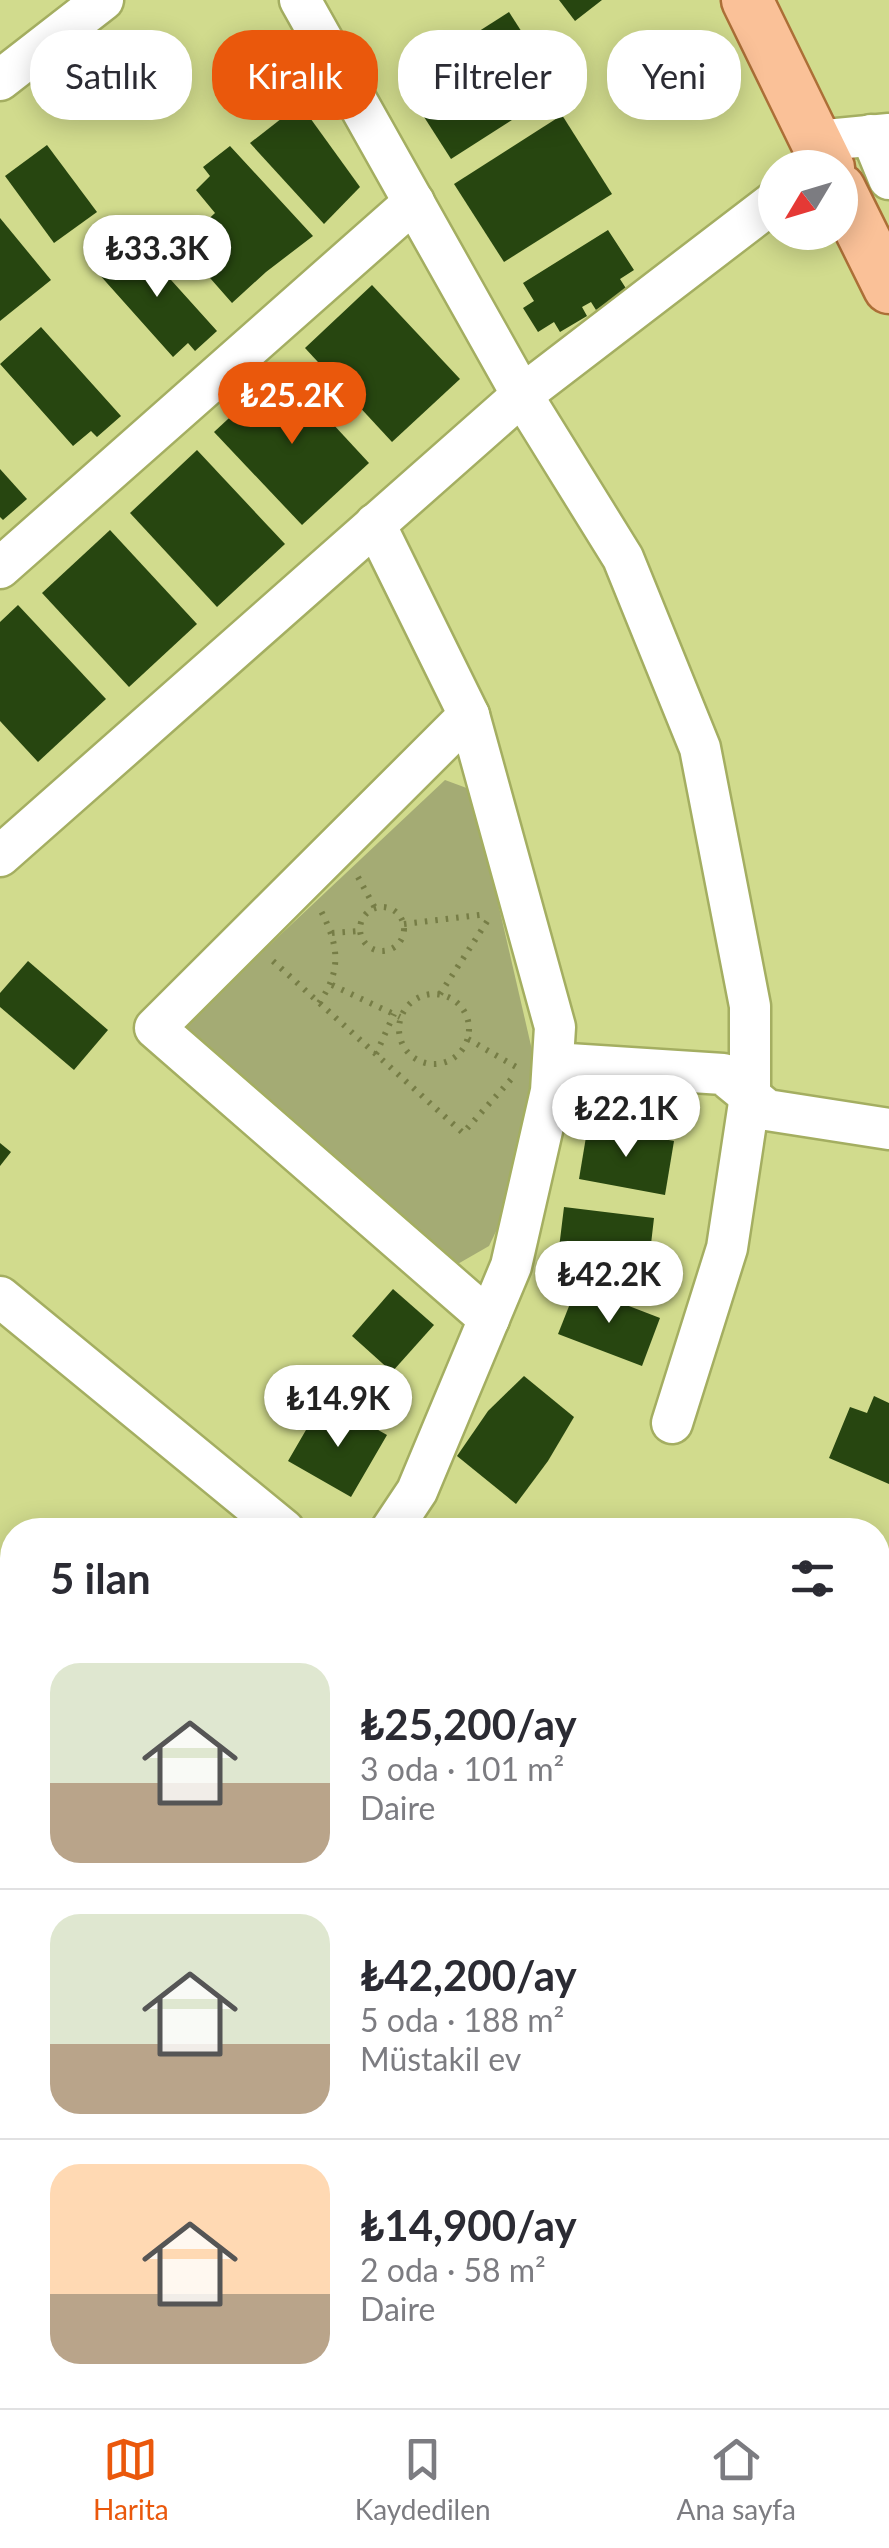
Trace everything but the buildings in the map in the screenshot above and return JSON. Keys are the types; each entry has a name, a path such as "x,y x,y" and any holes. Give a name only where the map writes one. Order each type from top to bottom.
{"main road":[{"path":"747,0 819,150"},
{"path":"858,227 889,288"}],"street":[{"path":"0,80 104,0"},
{"path":"300,0 522,395 623,558 700,748 750,1006 750,1096 727,1248 672,1423"},
{"path":"852,150 880,134 889,180"},
{"path":"0,568 414,202"},
{"path":"0,856 522,395 758,214"},
{"path":"375,524 469,715 555,1028 551,1091 511,1266 417,1491 399,1518"},
{"path":"469,715 155,1028 489,1320"},
{"path":"553,1063 723,1074 766,1110 889,1129"},
{"path":"0,1297 269,1518"}],"path":[{"path":"319,1003 332,984 336,961 332,933 320,908"},
{"path":"375,908 390,908 404,924 403,939 386,952 365,944 360,931 363,917 375,908"},
{"path":"404,924 492,914 440,994"},
{"path":"332,933 360,931"},
{"path":"246,937 463,1133 521,1069 468,1039"},
{"path":"332,984 397,1015"},
{"path":"376,1054 397,1015 416,998 428,994 440,994 460,1006 469,1027 468,1039 463,1050 444,1064 421,1063 404,1048 397,1015"}],"green space":[{"path":"445,780 472,790 535,1063 533,1127 512,1198 489,1246 449,1269 182,1027"}]}
